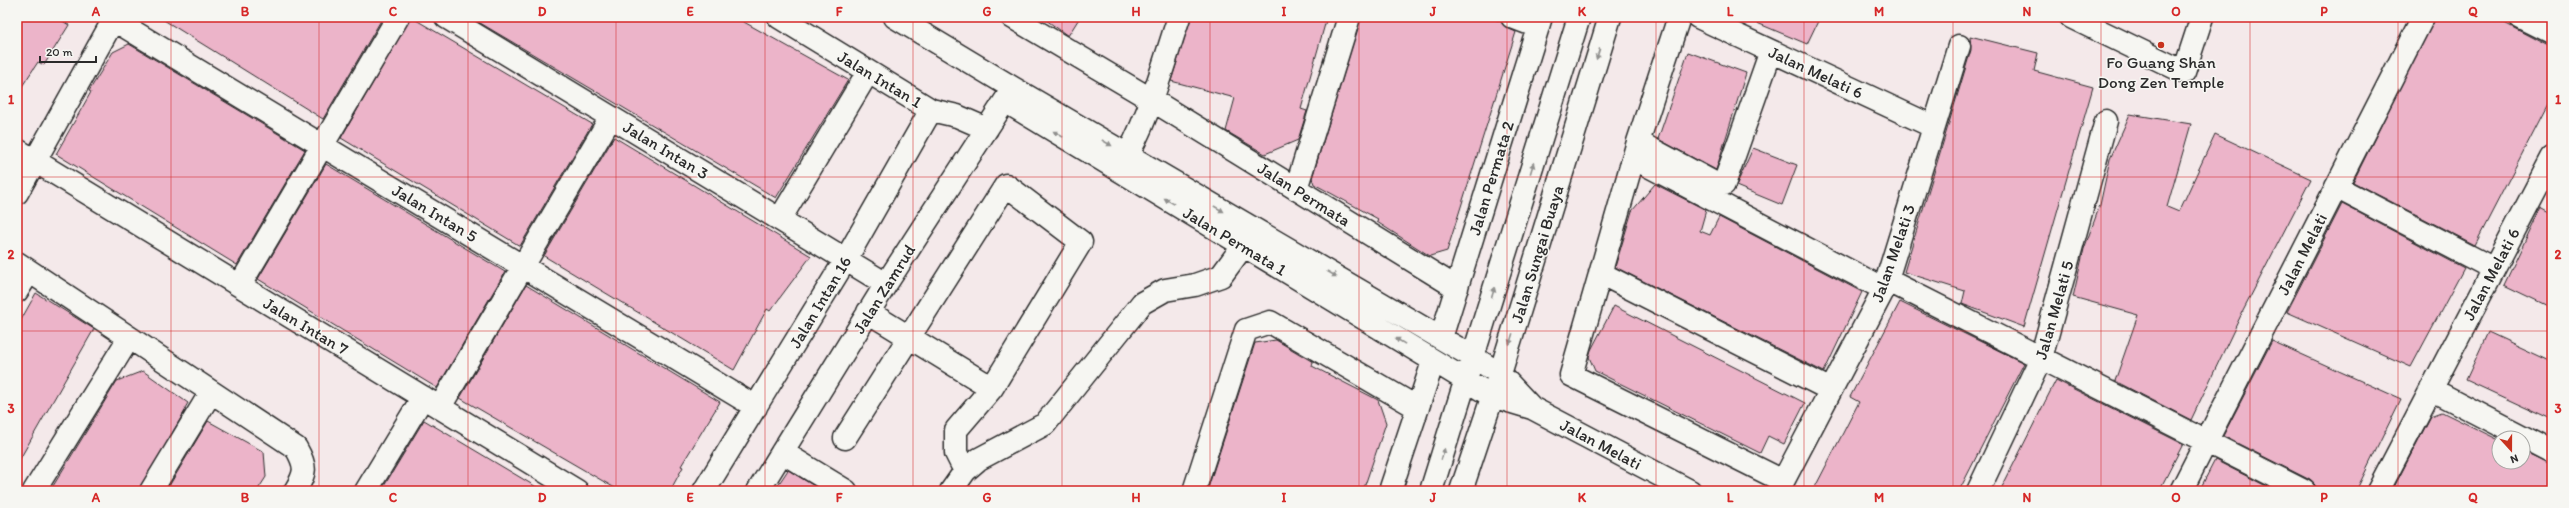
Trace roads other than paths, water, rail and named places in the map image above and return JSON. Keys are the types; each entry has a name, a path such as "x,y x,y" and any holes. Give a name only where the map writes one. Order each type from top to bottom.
{"street":[{"path":"240,285 398,17"},
{"name":"Jalan Intan 3","path":"446,17 886,284"},
{"name":"Jalan Intan 1","path":"779,17 931,110 957,116 987,129"},
{"name":"Jalan Permata 1","path":"895,17 1009,95 1248,237 1441,338 1473,357"},
{"path":"1012,17 1152,100"},
{"path":"1123,163 1152,100 1179,17"},
{"path":"1296,188 1349,17"},
{"path":"1512,17 1540,22"},
{"name":"Jalan Sungai Buaya","path":"1431,491 1579,17"},
{"name":"Jalan Sungai Buaya","path":"1461,491 1500,374 1610,17"},
{"path":"1679,17 1636,150 1571,375 1781,486"},
{"name":"Jalan Melati 6","path":"1698,17 1934,128"},
{"path":"2071,17 2184,72 2202,17"},
{"name":"Jalan Melati","path":"2181,491 2423,17"},
{"path":"2520,17 2552,33"},
{"path":"17,193 26,155 112,18"},
{"name":"Jalan Intan 5","path":"112,18 756,407"},
{"name":"Jalan Permata 2","path":"1441,338 1540,22"},
{"name":"Jalan Melati 3","path":"1781,486 1886,285 1959,46"},
{"path":"1636,150 1716,184 1724,184 1771,51"},
{"path":"780,219 868,72"},
{"name":"Jalan Zamrud","path":"758,491 868,312 1009,95"},
{"name":"Jalan Permata","path":"1152,100 1457,288"},
{"name":"Jalan Intan 16","path":"704,491 846,259 931,110"},
{"path":"366,491 431,402 523,266 612,117"},
{"name":"Jalan Melati 5","path":"1978,491 2042,358 2106,121"},
{"path":"1636,150 1886,285 2042,358 2304,491"},
{"name":"Jalan Intan 7","path":"26,155 577,491"},
{"name":"Jalan Melati 6","path":"2378,491 2494,269 2546,186 2552,158"},
{"path":"845,438 908,336 1006,185 1081,242 992,388 956,430 956,453 965,471"},
{"path":"2336,187 2494,269"},
{"path":"951,491 965,471 979,459 1045,424 1142,303 1165,290 1195,285 1221,276 1248,237"},
{"name":"Jalan Permata 1","path":"1248,237 1433,362 1466,380"},
{"path":"17,291 23,268 296,448 303,460 304,476 295,491"},
{"path":"1600,273 1831,390"},
{"path":"868,312 992,388"},
{"path":"1194,491 1246,330 1270,322 1418,408"},
{"path":"34,491 129,338"},
{"name":"Jalan Melati","path":"1473,357 1500,374 1532,408"},
{"path":"1390,491 1433,362"},
{"name":"Jalan Melati","path":"1466,380 1492,396 1532,408 1690,491"},
{"path":"2431,389 2552,452"},
{"path":"151,491 211,392"},
{"path":"782,452 846,491"}],"place":[{"name":"Fo Guang Shan Dong Zen Temple","path":"2161,45"}]}
